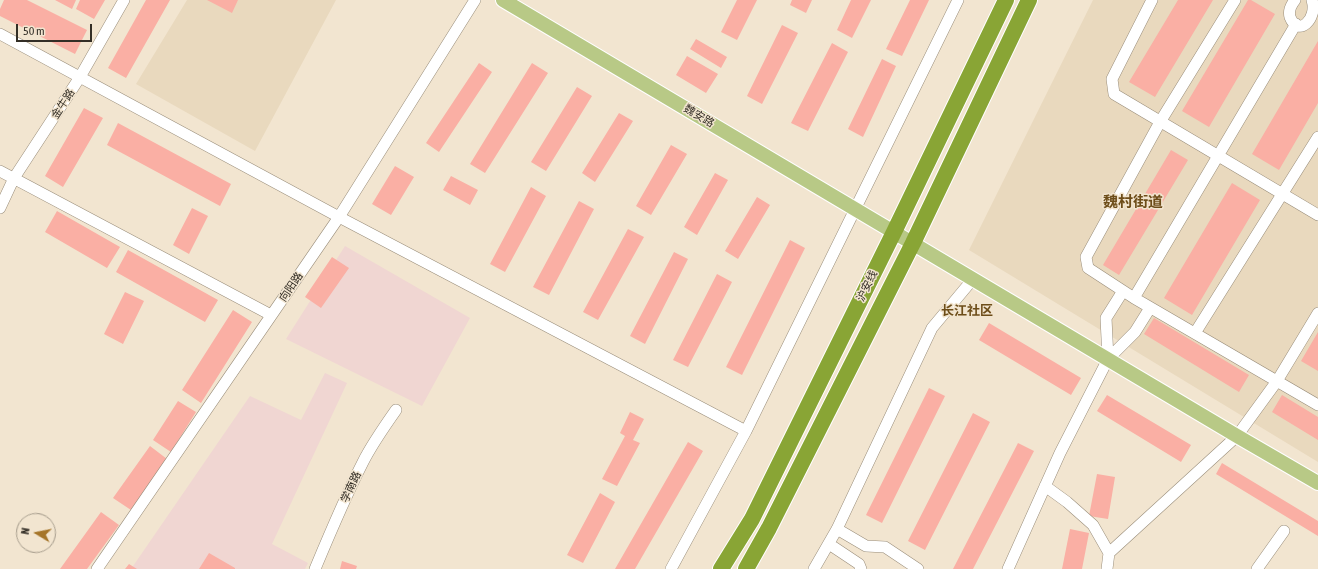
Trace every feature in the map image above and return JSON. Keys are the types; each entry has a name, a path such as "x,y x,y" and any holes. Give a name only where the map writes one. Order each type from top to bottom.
{"highway":[{"name":"沪安线","path":"721,569 752,519 894,232 1006,0"},
{"name":"沪安线","path":"746,569 769,528 913,243 1029,0"}],"main road":[{"name":"魏安路","path":"503,0 1108,360 1318,483"}],"street":[{"name":"金牛路","path":"0,208 14,178 80,77 124,0"},
{"name":"向阳路","path":"97,569 339,217 475,0"},
{"path":"671,569 746,431 958,0"},
{"path":"1152,0 1112,79 1114,94 1318,215"},
{"path":"1235,0 1160,122 1086,257 1088,268 1150,308 1318,405"},
{"path":"1291,1 1289,9 1292,20 1301,26 1307,26 1317,21 1318,10 1316,4 1312,0"},
{"path":"1134,298 1296,24"},
{"path":"0,34 339,217 746,431"},
{"path":"1195,333 1318,137"},
{"path":"0,171 272,315"},
{"path":"814,569 837,529 932,328 973,279"},
{"path":"1108,360 1106,318 1123,291"},
{"path":"1008,569 1060,453 1108,360 1134,332 1150,308"},
{"path":"1109,553 1237,436 1278,381 1318,313"},
{"name":"学南路","path":"314,569 363,462 396,410"},
{"path":"1045,486 1067,502 1093,525 1109,553 1107,569"},
{"path":"837,529 866,546 885,547 918,569"},
{"path":"1257,569 1284,531"},
{"path":"829,544 860,567 870,547"}],"shaded area":[{"path":"187,0 336,0 255,151 136,84"},
{"path":"1093,0 1318,0 1318,462 969,250"},
{"path":"345,246 470,318 422,406 286,339"},
{"path":"325,373 347,383 272,544 308,563 305,569 131,569 250,396 301,420"}],"building":[{"path":"4,0 27,0 87,30 75,54 0,16 0,9"},
{"path":"55,0 76,0 72,9"},
{"path":"80,0 105,0 94,19 76,9"},
{"path":"146,0 170,0 126,78 108,68"},
{"path":"207,0 238,0 232,13"},
{"path":"737,0 757,0 737,40 721,32"},
{"path":"792,0 812,0 806,13 790,5"},
{"path":"851,0 871,0 852,38 837,30"},
{"path":"910,0 929,0 902,56 886,49"},
{"path":"1178,0 1213,0 1155,97 1129,82"},
{"path":"1248,0 1251,0 1275,14 1209,127 1182,111"},
{"path":"782,25 798,33 762,104 747,96"},
{"path":"696,39 727,57 721,68 690,49"},
{"path":"1318,41 1318,103 1279,170 1252,154"},
{"path":"832,43 848,52 808,131 791,123"},
{"path":"687,56 718,74 706,93 676,75"},
{"path":"882,59 896,66 863,137 848,129"},
{"path":"479,63 492,72 439,152 426,143"},
{"path":"532,63 548,73 485,173 470,164"},
{"path":"577,87 592,96 546,171 531,162"},
{"path":"84,108 103,118 63,187 45,176"},
{"path":"619,113 633,121 595,182 582,173"},
{"path":"118,123 231,184 220,206 107,145"},
{"path":"671,145 687,154 651,215 636,206"},
{"path":"1171,150 1188,160 1119,275 1103,265"},
{"path":"395,166 414,177 391,215 372,204"},
{"path":"715,173 728,180 697,235 684,227"},
{"path":"451,176 478,190 470,205 443,190"},
{"path":"1232,183 1260,200 1192,315 1164,298"},
{"path":"531,187 546,196 505,272 490,264"},
{"path":"757,197 770,205 738,259 725,251"},
{"path":"579,201 594,209 549,295 533,287"},
{"path":"192,208 208,216 189,254 173,245"},
{"path":"57,211 120,247 107,268 45,232"},
{"path":"628,229 644,237 598,320 583,312"},
{"path":"790,240 805,248 742,375 726,367"},
{"path":"128,250 218,300 205,322 116,272"},
{"path":"674,252 688,259 645,344 630,336"},
{"path":"332,257 349,268 321,308 305,297"},
{"path":"717,274 732,282 688,367 673,360"},
{"path":"125,292 144,301 123,344 104,334"},
{"path":"233,310 252,322 201,403 182,390"},
{"path":"1154,318 1249,375 1239,392 1144,334"},
{"path":"989,323 1081,378 1071,395 979,340"},
{"path":"1318,332 1318,371 1301,361"},
{"path":"929,388 945,396 882,523 866,515"},
{"path":"1107,395 1191,445 1181,462 1097,411"},
{"path":"1282,395 1318,417 1318,440 1272,412"},
{"path":"178,401 196,412 171,452 153,440"},
{"path":"630,412 644,419 633,440 640,443 617,486 602,479 625,436 620,433"},
{"path":"973,413 990,422 925,550 908,541"},
{"path":"688,442 703,451 635,569 615,569"},
{"path":"1018,443 1034,451 973,569 953,569"},
{"path":"150,446 167,459 131,510 113,498"},
{"path":"1222,463 1318,521 1318,536 1216,474"},
{"path":"1097,474 1115,477 1108,519 1089,516"},
{"path":"600,493 615,502 583,563 567,555"},
{"path":"101,512 119,525 87,569 60,569"},
{"path":"1070,529 1089,533 1082,569 1062,569"},
{"path":"209,553 235,568 235,569 199,569"},
{"path":"342,561 357,566 356,569 340,569"},
{"path":"129,564 137,569 125,569"}],"district":[{"name":"魏村街道","path":"1133,202"},
{"name":"长江社区","path":"967,311"}]}
